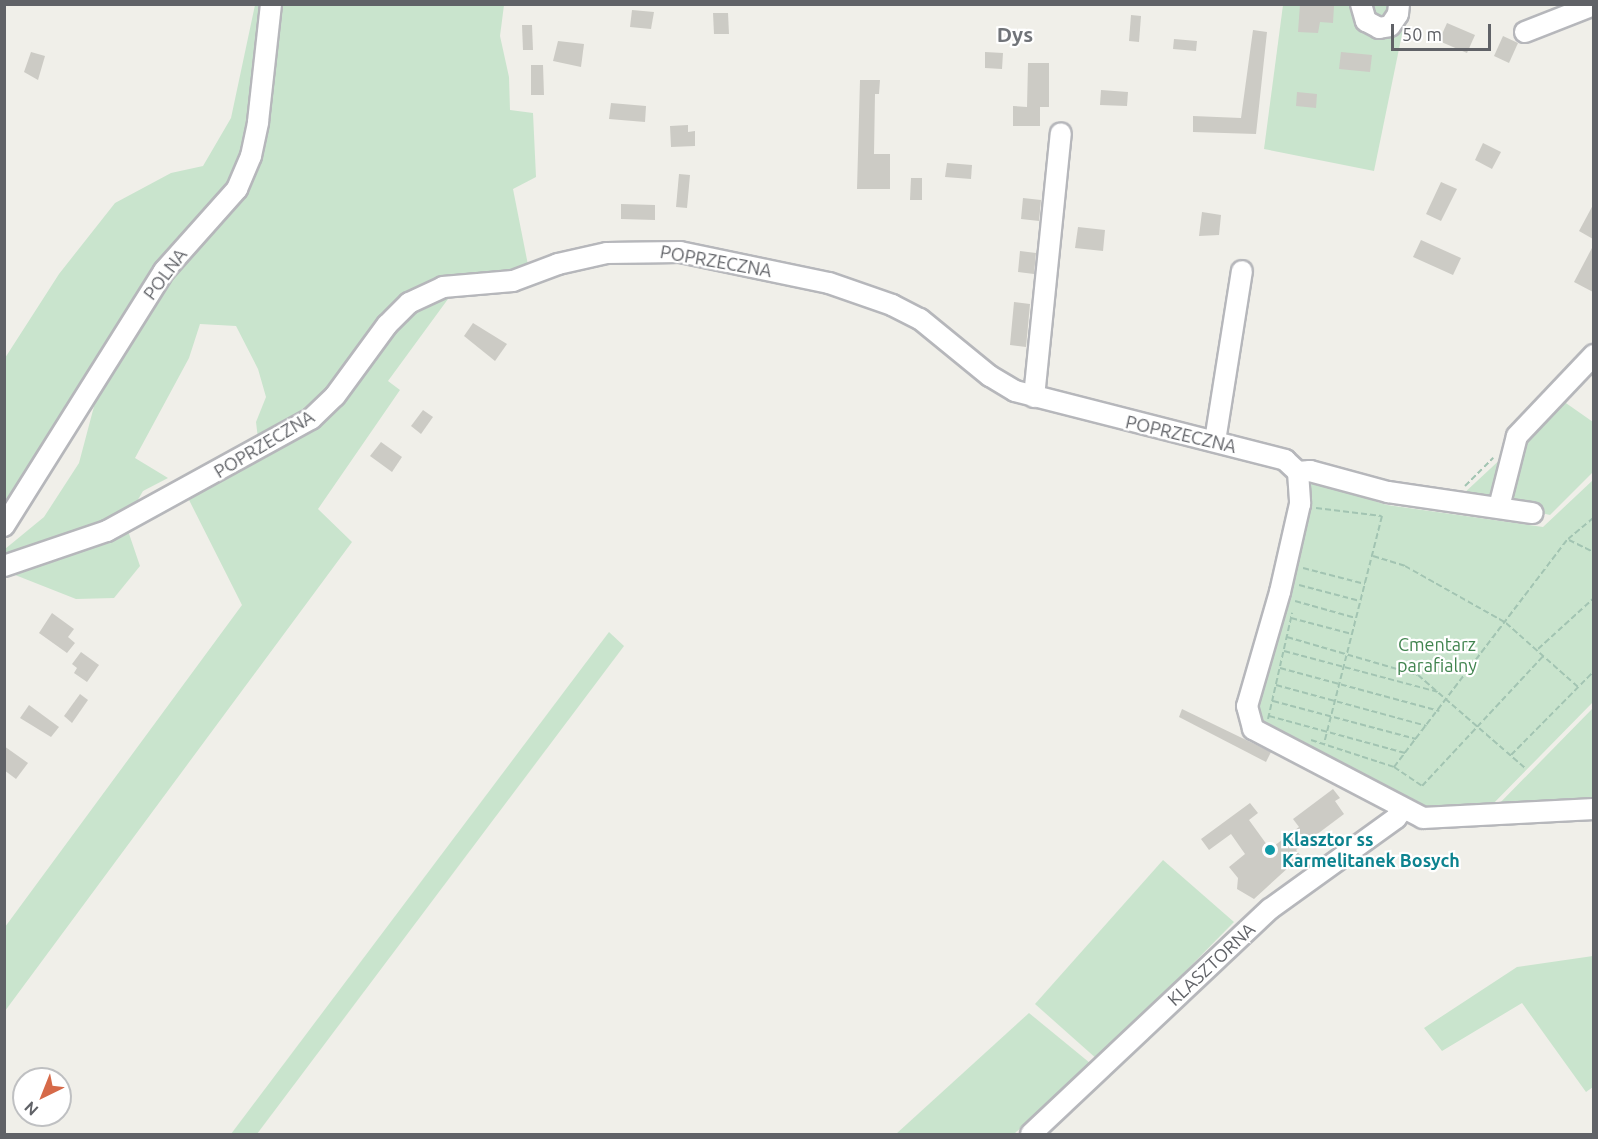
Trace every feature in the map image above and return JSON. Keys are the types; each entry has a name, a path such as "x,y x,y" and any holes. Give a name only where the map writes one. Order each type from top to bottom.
{"street":[{"name":"POLNA","path":"4,526 164,271 237,189 254,145 271,4"},
{"path":"1361,4 1366,21 1379,28 1390,26 1398,14 1399,4"},
{"path":"1525,32 1593,7"},
{"path":"1034,397 1061,133"},
{"name":"POPRZECZNA","path":"4,566 107,531 310,419 335,396 387,325 409,303 443,287 513,281 558,264 607,253 680,252 829,282 920,319 990,376 1034,397 1285,460 1298,472"},
{"path":"1215,441 1242,271"},
{"path":"1499,507 1517,436 1593,355"},
{"path":"1532,513 1388,492 1310,471 1298,472 1300,504 1280,592 1247,706 1248,717 1260,736 1403,808 1430,819 1593,809"},
{"name":"KLASZTORNA","path":"1031,1134 1270,909 1396,818 1403,808"}],"path":[{"path":"1452,500 1517,436"},
{"path":"1314,517 1316,507 1382,516 1324,744"},
{"path":"1394,767 1568,539 1593,517"},
{"path":"1568,539 1593,552"},
{"path":"1372,556 1405,566 1506,623 1578,687"},
{"path":"1267,726 1305,558"},
{"path":"1303,568 1365,584"},
{"path":"1299,585 1361,601"},
{"path":"1538,650 1593,598"},
{"path":"1295,601 1357,618"},
{"path":"1291,618 1353,634"},
{"path":"1287,637 1348,652 1418,675 1526,769"},
{"path":"1284,651 1438,693"},
{"path":"1301,737 1394,767 1422,786 1544,656"},
{"path":"1280,668 1439,711"},
{"path":"1511,755 1593,671"},
{"path":"1276,685 1426,726"},
{"path":"1273,701 1416,739"},
{"path":"1269,716 1405,753"}],"green space":[{"path":"255,5 504,5 500,36 509,77 510,110 533,113 536,177 513,189 530,275 459,284 388,381 400,390 318,509 352,542 5,1011 5,927 242,605 185,492 259,447 256,422 266,397 258,369 236,326 200,324 189,358 135,458 168,478 143,491 125,522 140,566 114,598 76,599 5,571 5,549 44,517 79,463 106,361 5,526 5,358 59,274 115,203 171,173 203,166 231,118"},
{"path":"1283,5 1408,5 1374,171 1264,149"},
{"path":"1563,401 1593,422 1593,472 1550,515 1462,495"},
{"name":"Cmentarz parafialny","path":"1593,480 1593,702 1489,808 1432,814 1256,724 1252,716 1312,481 1387,505 1543,527"},
{"path":"609,632 624,646 257,1134 231,1134"},
{"path":"1593,708 1593,803 1494,809"},
{"path":"1163,860 1234,922 1098,1060 1035,1004"},
{"path":"1593,956 1593,1087 1586,1092 1522,1003 1442,1051 1424,1028 1517,967"},
{"path":"1029,1013 1090,1063 1014,1134 896,1134"}],"building":[{"path":"1300,4 1334,6 1333,23 1320,22 1318,33 1298,32"},
{"path":"632,10 654,12 651,29 630,27"},
{"path":"713,13 728,13 729,34 714,34"},
{"path":"1131,15 1141,16 1139,42 1129,41"},
{"path":"1447,23 1475,35 1467,53 1439,41"},
{"path":"522,25 532,25 533,50 523,50"},
{"path":"1253,30 1267,32 1256,134 1193,132 1193,116 1241,118"},
{"path":"1503,36 1518,43 1509,63 1494,56"},
{"path":"1174,39 1197,41 1196,51 1173,49"},
{"path":"558,41 584,44 581,67 553,61"},
{"path":"31,52 45,56 38,80 24,72"},
{"path":"985,52 1003,53 1002,69 985,68"},
{"path":"1341,52 1372,55 1370,72 1339,69"},
{"path":"1028,63 1049,63 1049,107 1040,107 1040,126 1013,126 1013,106 1027,107"},
{"path":"531,65 543,65 544,95 531,95"},
{"path":"860,80 880,80 879,94 875,94 874,154 890,154 890,189 857,189"},
{"path":"1101,90 1128,92 1127,106 1100,105"},
{"path":"1297,92 1317,94 1316,108 1296,106"},
{"path":"611,103 646,106 645,122 609,119"},
{"path":"688,125 688,132 695,131 695,146 671,147 670,126"},
{"path":"1483,143 1501,152 1492,169 1475,160"},
{"path":"947,163 972,165 971,179 945,177"},
{"path":"679,174 690,175 687,208 676,207"},
{"path":"911,178 922,178 922,200 910,200"},
{"path":"1441,182 1457,189 1441,221 1426,214"},
{"path":"1023,198 1041,200 1039,221 1021,219"},
{"path":"621,204 655,205 655,220 621,219"},
{"path":"1593,205 1593,239 1579,231"},
{"path":"1202,212 1221,215 1219,235 1199,236"},
{"path":"1078,227 1105,230 1103,251 1075,248"},
{"path":"1421,240 1461,258 1453,275 1413,257"},
{"path":"1593,246 1593,292 1574,282"},
{"path":"1020,251 1036,253 1034,274 1018,272"},
{"path":"1014,302 1030,304 1026,347 1010,345"},
{"path":"473,323 507,344 495,361 464,336"},
{"path":"423,410 433,417 421,434 411,426"},
{"path":"381,442 402,457 392,472 370,456"},
{"path":"52,613 74,629 68,637 75,643 67,653 39,633"},
{"path":"81,652 99,665 87,682 74,673 77,668 72,664"},
{"path":"80,694 88,700 72,723 64,716"},
{"path":"29,705 59,727 51,737 20,718"},
{"path":"1182,709 1271,752 1266,762 1179,717"},
{"path":"4,746 28,763 16,779 4,770"},
{"name":"Klasztor ss Karmelitanek Bosych","path":"1333,789 1340,798 1335,801 1344,814 1296,850 1301,856 1254,899 1237,889 1238,878 1229,867 1245,854 1231,834 1209,850 1201,839 1250,803 1258,813 1249,820 1270,849 1299,827 1293,819"}],"place":[{"name":"Klasztor ss Karmelitanek Bosych","path":"1270,850"}],"district":[{"name":"Dys","path":"1015,34"}]}
